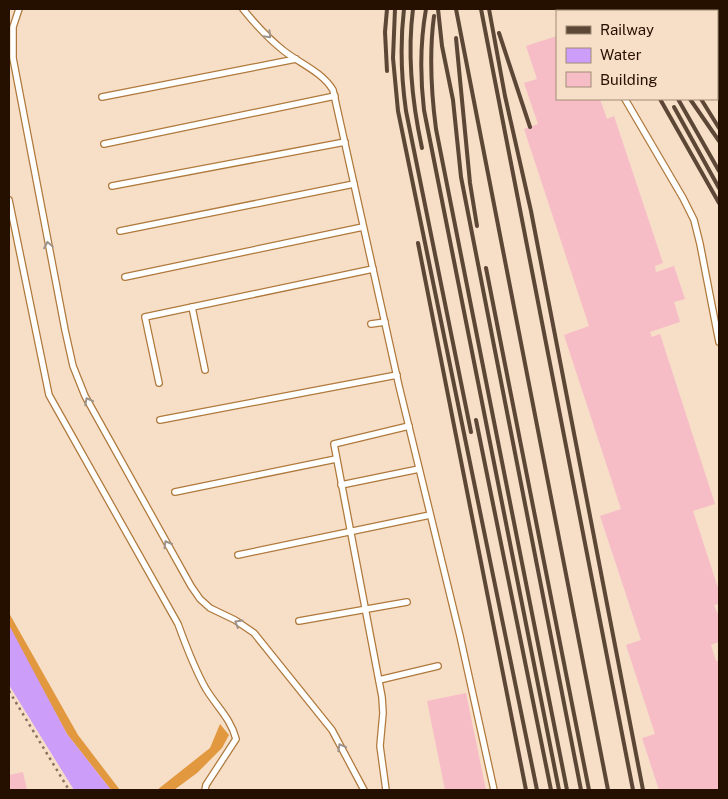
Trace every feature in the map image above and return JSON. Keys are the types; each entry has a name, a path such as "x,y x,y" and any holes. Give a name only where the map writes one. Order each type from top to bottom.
{"lane":[{"path":"20,9 13,27 13,58 65,330 78,380 85,396 200,599 210,608 235,620 254,633 332,730 364,790"},
{"path":"243,9 271,39 328,81 334,90 396,375 460,636 494,790"},
{"path":"102,97 296,59"},
{"path":"104,144 335,96"},
{"path":"626,100 694,220 719,342"},
{"path":"112,186 345,142"},
{"path":"120,231 354,184"},
{"path":"9,200 49,395 178,624 190,658 206,689 233,726 236,739 206,785 207,790"},
{"path":"125,277 363,226"},
{"path":"159,383 145,317 373,269"},
{"path":"192,307 205,370"},
{"path":"371,324 385,322"},
{"path":"160,420 396,375"},
{"path":"386,790 380,746 383,713 379,680 334,444 409,426"},
{"path":"175,492 336,459"},
{"path":"341,485 419,469"},
{"path":"238,555 430,515"},
{"path":"299,621 407,602"},
{"path":"379,680 438,666"}],"path":[{"path":"9,691 69,790"}],"shaded area":[{"path":"9,613 78,735 120,790 111,790 67,734 13,635 9,625"},
{"path":"220,724 229,735 222,748 197,773 174,790 157,790 210,748"}],"water":[{"path":"9,625 67,734 111,790 74,790 9,685"}],"building":[{"path":"556,36 556,100 600,100 607,119 614,116 663,263 655,266 656,272 674,266 685,299 674,302 680,322 650,332 652,337 660,334 715,504 693,511 719,591 719,604 714,605 719,617 719,642 711,645 716,661 719,660 719,790 659,790 642,738 655,734 626,645 641,640 600,516 621,509 564,335 589,326 524,129 538,124 524,83 537,79 526,46"},
{"path":"466,693 486,790 445,790 427,701"},
{"path":"23,772 27,790 9,790 9,775"}],"railway":[{"path":"387,9 385,32 387,71"},
{"path":"395,9 393,58 398,111 537,790"},
{"path":"404,9 402,60 406,111 471,432"},
{"path":"413,9 410,44 412,79 422,148"},
{"path":"426,9 421,59 424,110 559,790"},
{"path":"438,9 442,46 453,100 461,177 581,790"},
{"path":"456,9 608,790"},
{"path":"481,9 633,790"},
{"path":"489,9 505,96 531,211 643,790"},
{"path":"434,16 431,72 436,129 567,790"},
{"path":"499,33 530,127"},
{"path":"456,38 470,183 477,226"},
{"path":"661,100 719,203"},
{"path":"679,100 719,171"},
{"path":"691,100 719,141"},
{"path":"702,100 719,128"},
{"path":"674,107 719,188"},
{"path":"418,243 526,790"},
{"path":"486,268 589,790"},
{"path":"476,420 551,790"}]}
